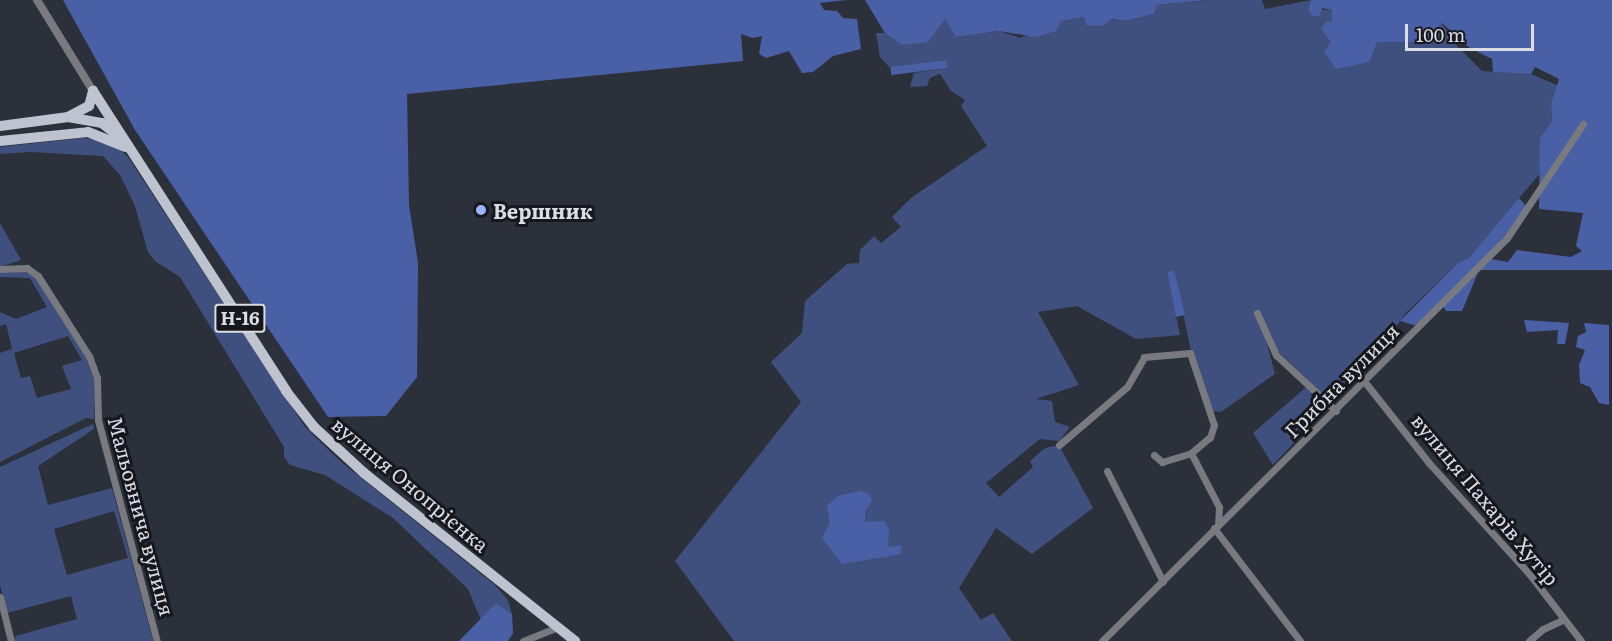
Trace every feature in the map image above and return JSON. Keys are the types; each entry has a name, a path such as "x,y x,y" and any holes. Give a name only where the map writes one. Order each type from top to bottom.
{"main road":[{"path":"68,117 89,106 93,91"},
{"path":"93,91 131,151"},
{"name":"Н-16","path":"0,126 68,117 102,123 114,130 131,151"},
{"name":"Н-16","path":"0,141 88,132 110,138 131,151"},
{"name":"вулиця Онопрієнка","path":"131,151 286,391 315,427 364,473 574,641"}],"street":[{"path":"37,0 93,91"},
{"name":"Грибна вулиця","path":"1102,641 1232,510 1336,411 1507,238 1583,124"},
{"name":"Мальовнича вулиця","path":"0,269 27,268 38,276 89,356 97,378 98,420 158,641"},
{"path":"1257,312 1268,342 1281,361 1336,411"},
{"path":"1059,445 1127,387 1144,357 1190,353 1214,425 1210,437 1191,453 1162,462 1154,454"},
{"name":"вулиця Пахарів Хутір","path":"1364,381 1404,426 1429,463 1531,576 1581,641"},
{"path":"1191,453 1219,507 1216,526 1299,641"},
{"path":"1107,471 1163,582"},
{"path":"1219,507 1232,510"},
{"path":"0,597 11,641"},
{"path":"1529,641 1543,629 1564,619"},
{"path":"523,641 557,627"}],"shaded area":[{"path":"63,0 847,0 820,3 824,10 837,11 843,18 857,19 861,49 833,56 813,72 802,73 789,51 766,58 759,54 762,36 753,38 741,34 743,61 407,94 409,205 418,263 417,377 386,416 328,417 135,130"},
{"path":"865,0 1208,0 1157,5 1154,14 1125,21 1112,19 1102,26 1086,25 1084,17 1061,21 1056,31 1035,37 999,31 956,37 945,19 928,42 902,45 885,33"},
{"path":"1212,0 1262,0 1265,9 1311,0 1308,9 1332,10 1332,21 1377,42 1421,42 1441,23 1451,34 1453,42 1482,71 1531,74 1557,85 1551,103 1552,121 1540,138 1542,171 1469,258 1459,262 1405,314 1378,353 1273,465 1253,433 1311,383 1266,340 1275,374 1221,412 1211,411 1192,356 1174,270 1167,272 1180,335 1136,339 1077,306 1038,312 1079,385 1036,399 1052,401 1055,422 1070,427 1059,441 1040,439 986,483 999,497 1033,467 1030,461 1045,448 1059,445 1093,508 1032,554 996,528 959,588 981,620 993,613 1012,641 734,641 675,561 801,402 771,362 802,333 805,301 847,264 859,263 860,250 874,236 881,243 901,227 892,217 911,198 987,146 961,106 965,100 951,91 940,74 930,78 927,86 910,87 914,73 948,68 947,60 891,69 880,57 876,33 885,33 902,45 945,19 957,37 999,31 1020,38 1061,21 1084,17 1125,21 1154,14 1157,5"},
{"path":"1311,0 1612,0 1612,270 1479,270 1462,311 1446,311 1441,302 1417,326 1400,321 1459,262 1469,258 1519,198 1529,209 1485,258 1508,262 1517,250 1571,257 1582,251 1576,246 1583,213 1539,209 1540,138 1552,121 1551,103 1559,79 1535,67 1531,74 1493,72 1492,59 1470,48 1442,23 1421,42 1377,42 1369,62 1336,69 1324,52 1331,42 1321,29 1326,22 1332,21 1332,10 1322,8 1319,16 1313,16 1308,9"},
{"path":"947,60 948,68 891,75 890,67"},
{"path":"82,138 111,141 128,157 305,427 340,461 495,585 508,600 512,614 496,603 481,620 468,589 393,518 325,475 290,465 284,457 284,447 180,277 155,261 148,252 135,206 120,175 103,156 30,152 0,154 0,147"},
{"path":"0,223 21,260 0,267"},
{"path":"19,269 30,272 39,282 86,357 94,380 94,419 86,418 0,462 0,353 12,349 6,324 0,326 0,312 16,319 47,307 30,278 0,277 0,272","holes":["68,336 82,360 62,366 71,389 37,398 30,376 21,378 14,353"]},
{"path":"1174,270 1185,315 1176,317 1167,272"},
{"path":"1524,320 1569,323 1565,344 1557,344 1558,330 1527,332"},
{"path":"1584,323 1609,325 1609,405 1599,403 1590,387 1580,383 1579,365 1585,350 1576,347 1578,336 1586,332"},
{"path":"93,424 94,429 38,466 48,505 112,488 153,641 14,641 16,636 77,619 71,596 7,613 0,585 0,467","holes":["114,511 128,558 67,575 54,529"]},
{"path":"860,491 868,493 872,501 865,511 865,522 884,521 889,529 888,547 901,545 901,554 842,564 822,538 830,523 827,506 838,496"},
{"path":"496,603 512,614 513,633 508,641 459,641"}],"place":[{"name":"Вершник","path":"481,210"}]}
